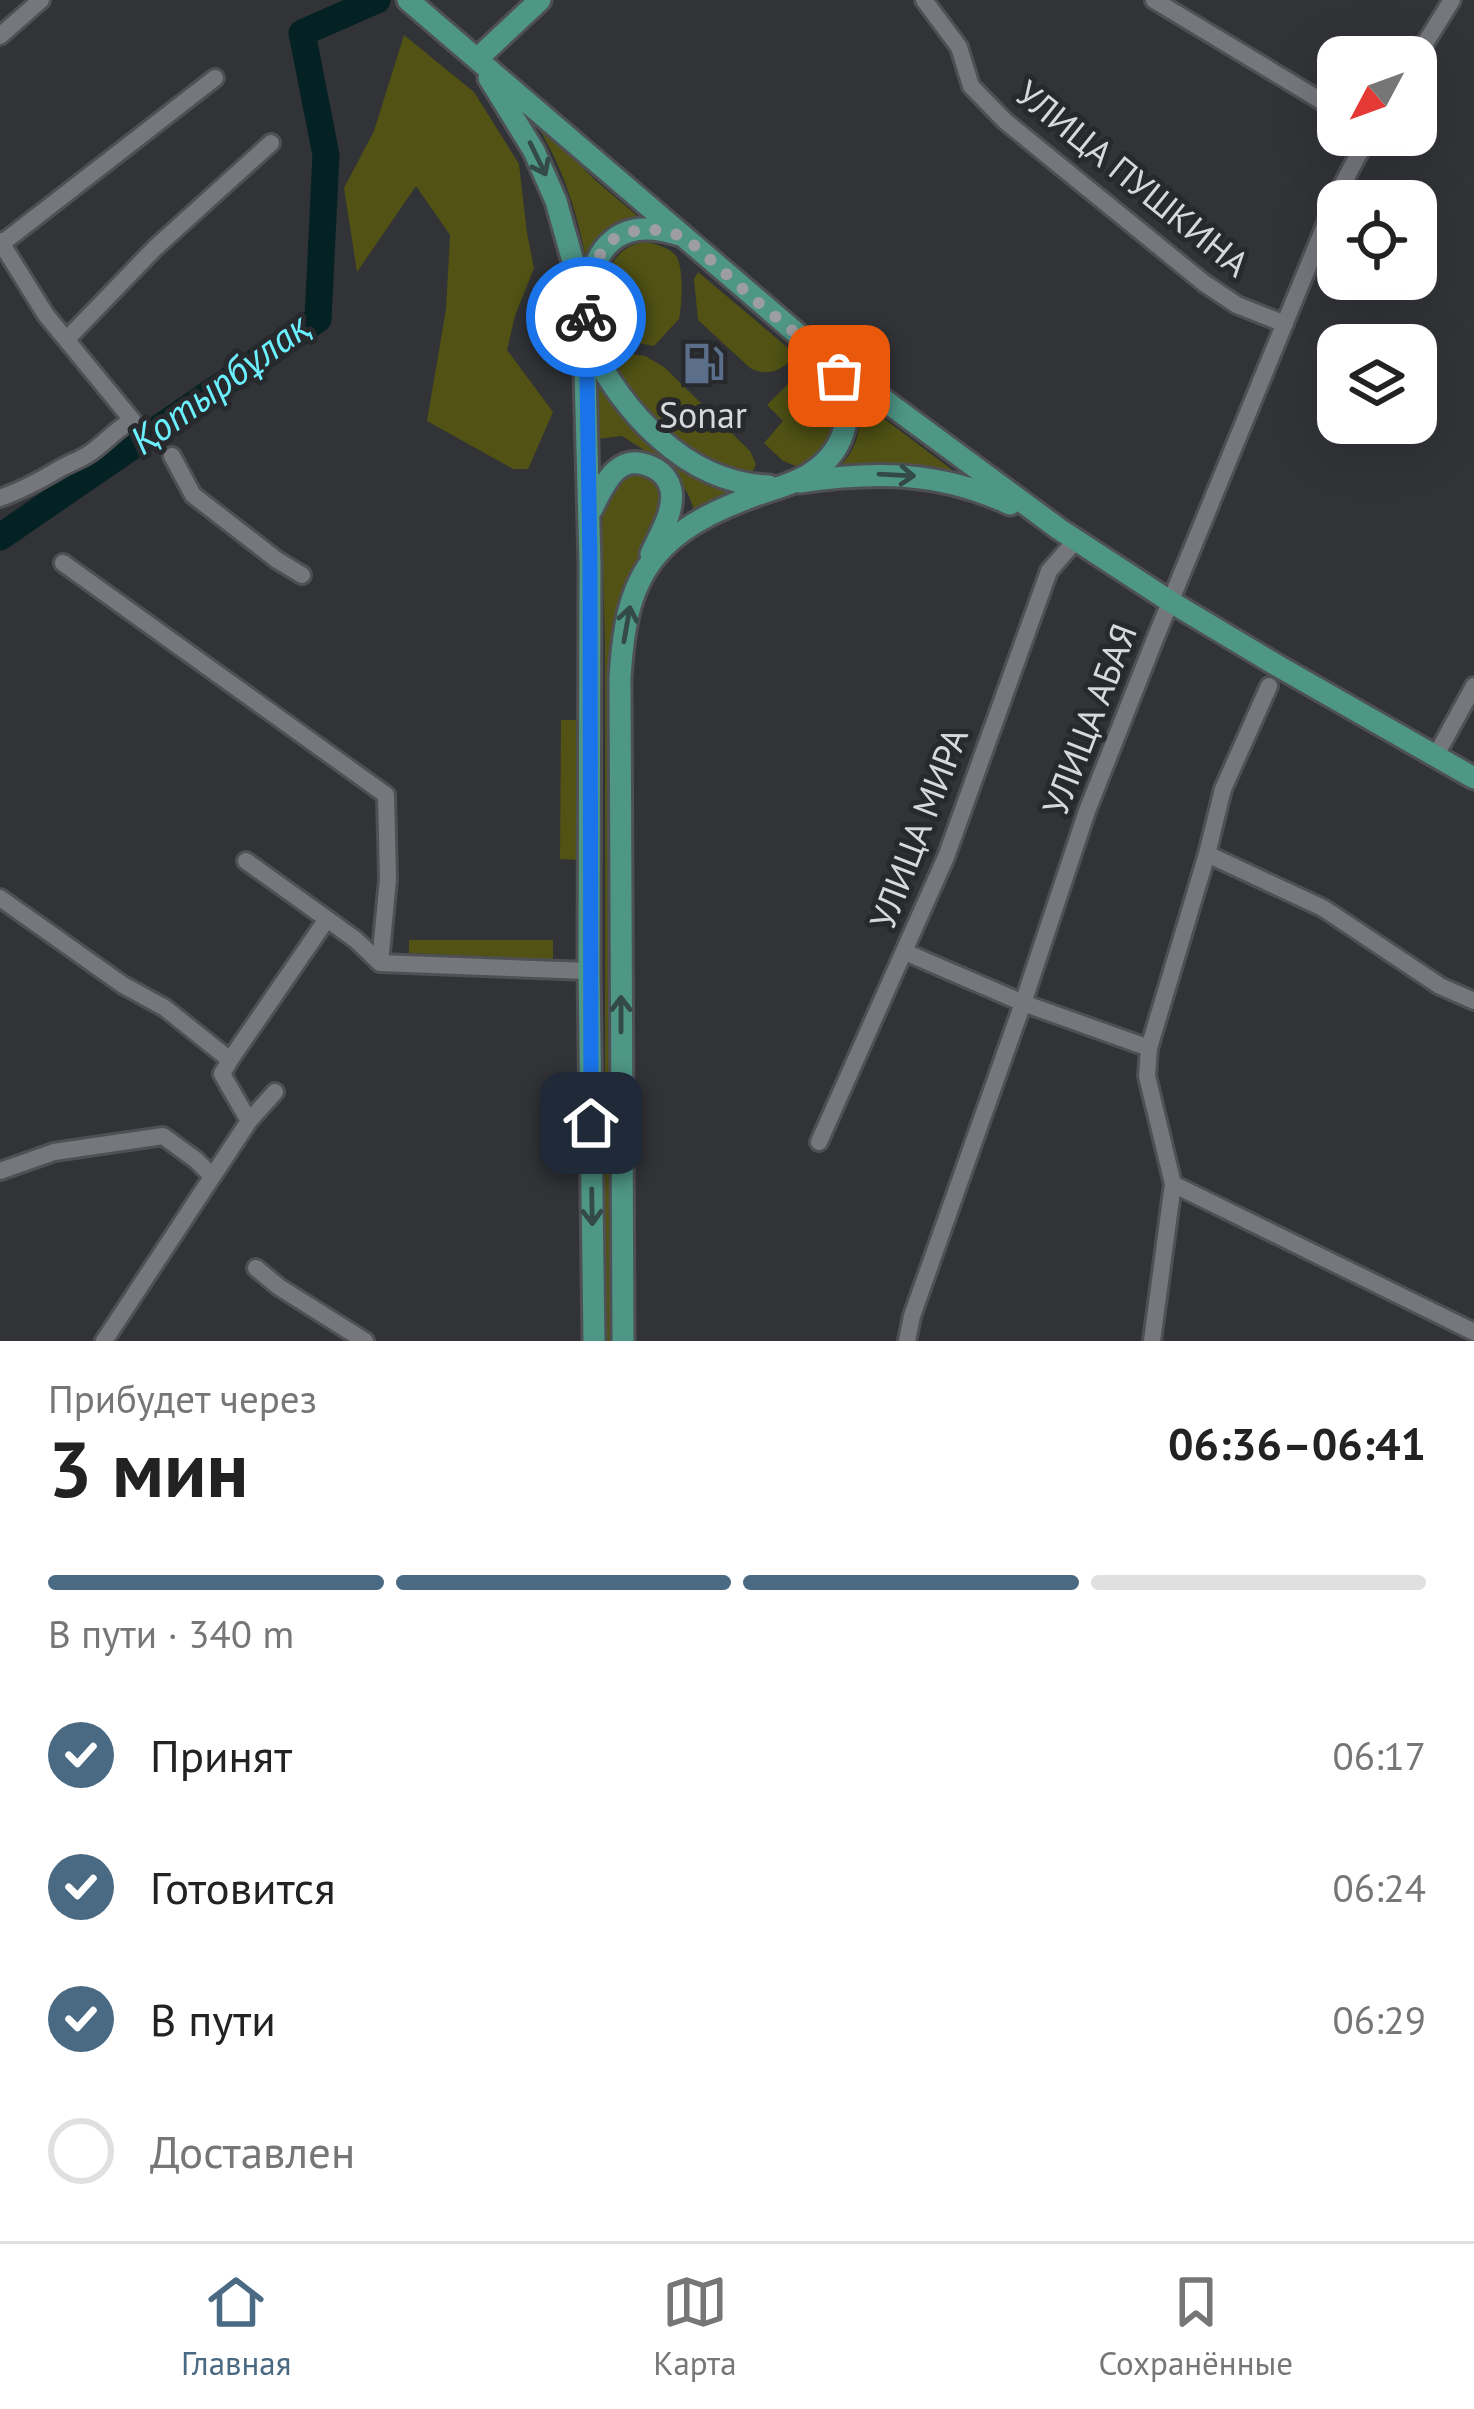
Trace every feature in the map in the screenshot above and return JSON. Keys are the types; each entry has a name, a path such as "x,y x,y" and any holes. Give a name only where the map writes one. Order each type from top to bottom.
{"main road":[{"path":"409,0 826,358 1067,534 1171,602 1474,778"},
{"path":"477,59 540,0"},
{"path":"477,59 519,124 556,201 574,266 584,334 590,514 594,1341"},
{"path":"685,237 637,230 603,247 589,283 584,334 629,406 673,448 709,472 761,486 909,475 992,496 1067,534"},
{"path":"638,581 664,547 706,517 822,465 839,445 848,403 826,358"},
{"path":"590,514 611,474 627,462 661,472 672,491 664,525 630,605 620,678 623,1341"}],"street":[{"path":"0,36 40,0"},
{"name":"УЛИЦА ПУШКИНА","path":"924,0 959,46 971,86 1005,121 1204,284 1237,305 1285,324"},
{"path":"1154,0 1317,98"},
{"path":"1430,36 1452,0"},
{"path":"0,498 30,488 83,458 125,422 133,421 46,314 0,243 215,78"},
{"path":"67,339 154,248 272,143"},
{"name":"УЛИЦА АБАЯ","path":"907,1341 1087,811 1340,189 1358,156"},
{"path":"172,456 194,494 302,575"},
{"name":"УЛИЦА МИРА","path":"819,1142 946,857 1048,572 1067,534"},
{"path":"63,562 386,795 388,878 380,963"},
{"path":"1152,1341 1173,1184 1148,1076 1149,1048 1223,789 1269,686"},
{"path":"1436,757 1474,686"},
{"path":"1207,854 1323,908 1440,986 1474,1001"},
{"path":"247,861 380,963 589,971"},
{"path":"0,898 123,985 165,1008 230,1060"},
{"path":"249,1121 222,1074 327,919"},
{"path":"905,952 1023,1003 1149,1048"},
{"path":"104,1341 249,1121 275,1092"},
{"path":"0,1171 54,1152 163,1136 212,1176"},
{"path":"1173,1184 1474,1331"},
{"path":"256,1268 365,1341"}],"shaded area":[{"path":"404,35 474,92 519,164 534,268 507,350 553,412 528,469 513,469 427,421 446,309 450,235 416,186 357,272 344,188 374,131"},
{"path":"532,117 641,219 587,266 567,189"},
{"path":"648,242 673,253 681,277 679,319 654,346 612,338 602,331 601,317 603,288 613,262 633,245"},
{"path":"698,272 787,347 793,359 773,371 750,368 698,320 694,279"},
{"path":"616,352 645,356 664,367 750,451 756,464 752,473 705,458 660,426 637,403 609,362 608,357"},
{"path":"592,358 661,449 708,484 743,491 695,515 685,489 657,460 622,436 597,439"},
{"path":"812,371 832,398 837,425 825,449 796,466 764,443 783,421 767,405 795,377"},
{"path":"858,399 955,472 898,464 840,466 858,435"},
{"path":"627,454 652,468 678,508 624,595 614,1341 605,1341 602,527 608,460"},
{"path":"561,720 577,720 577,860 560,859"},
{"path":"409,940 553,940 553,960 409,953"}],"waterway":[{"name":"Қотырбұлақ","path":"0,537 318,319 326,155 302,33 377,0"}],"way so far":[{"path":"586,317 592,268 603,247 637,230 673,232 685,237 826,358 839,376"}],"place":[{"name":"Sonar","path":"703,364"}],"route":[{"path":"586,317 591,1123"}]}
